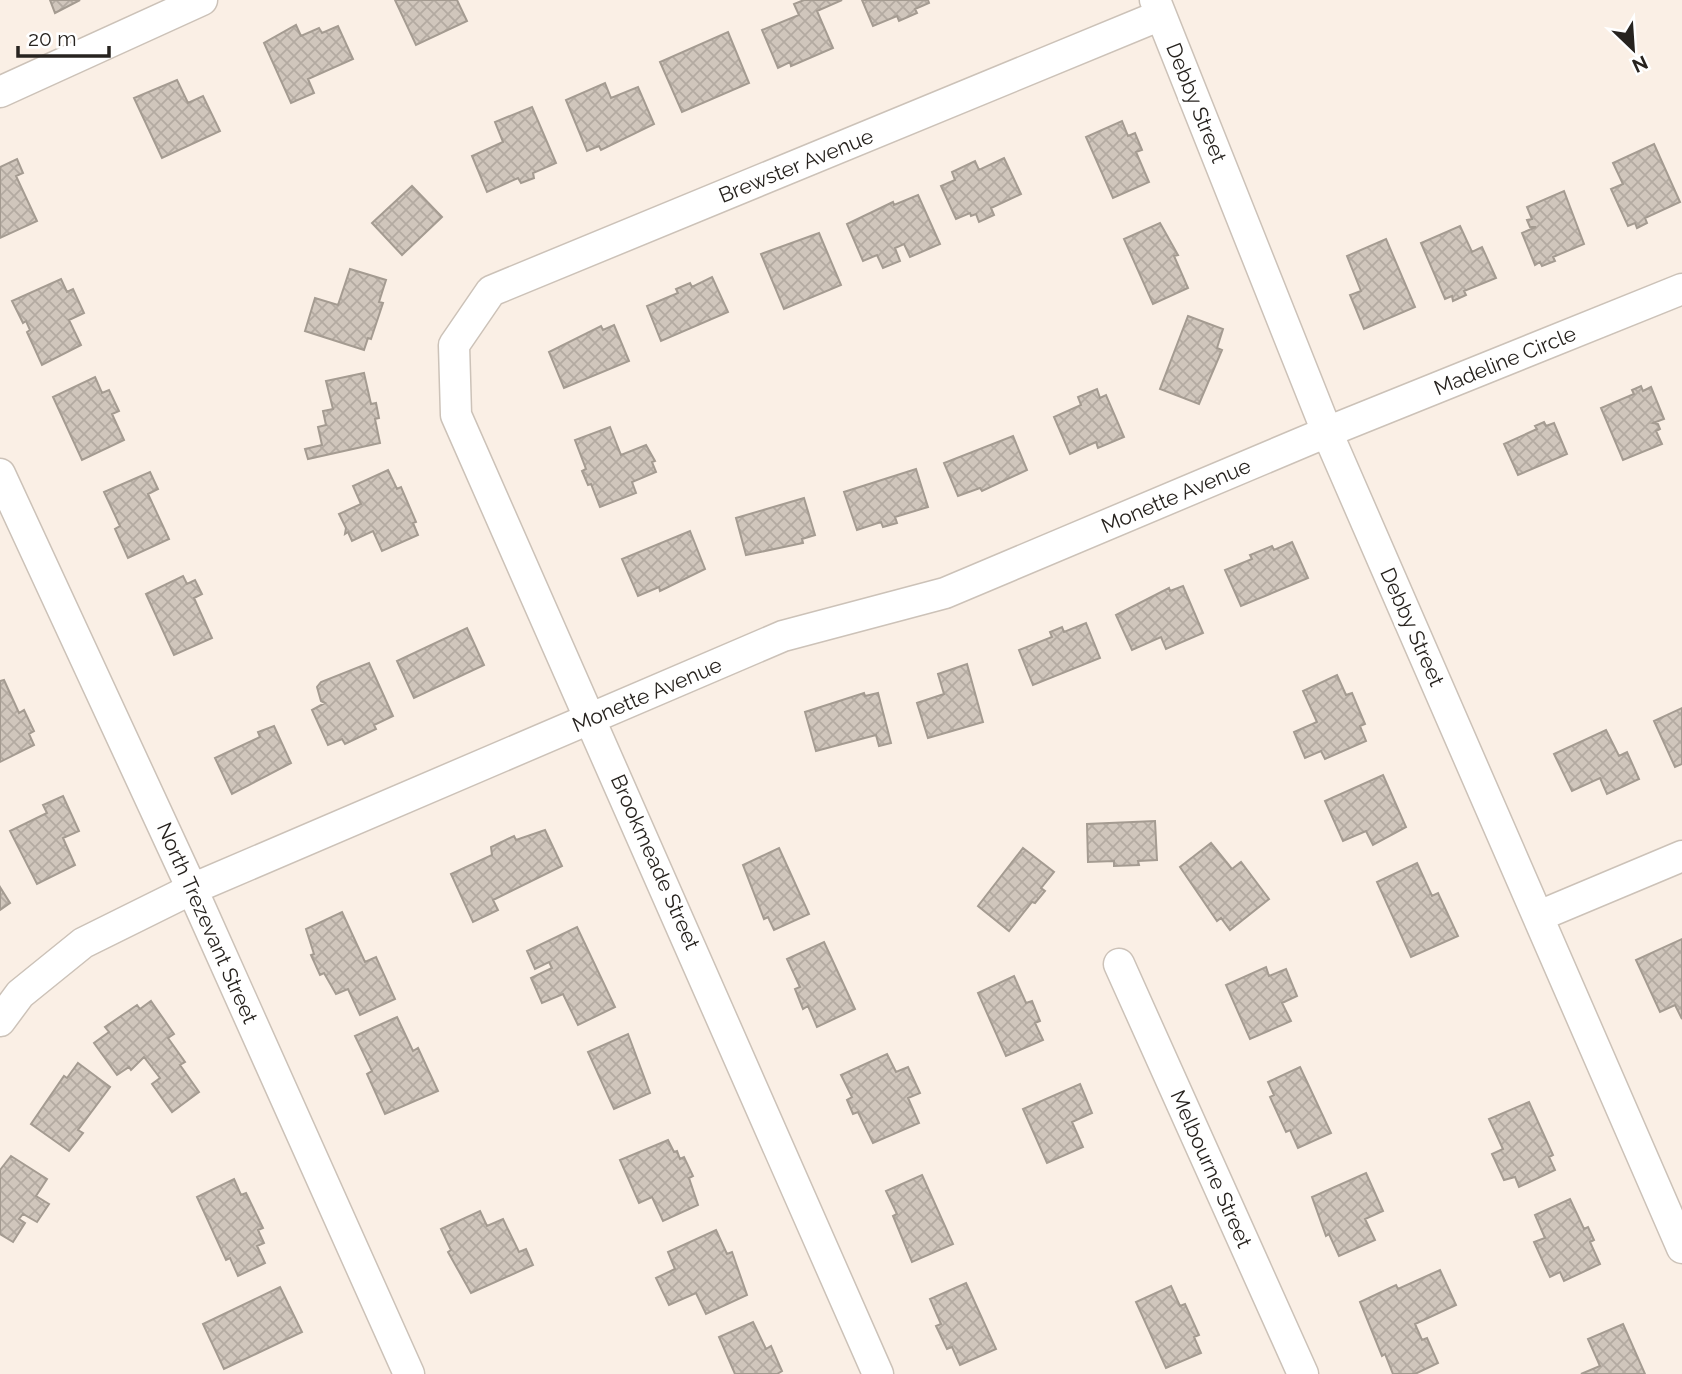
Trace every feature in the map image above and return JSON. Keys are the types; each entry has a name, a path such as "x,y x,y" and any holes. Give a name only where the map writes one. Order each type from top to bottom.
{"street":[{"path":"0,92 202,0"},
{"name":"Brewster Avenue","path":"454,345 491,291 1158,7"},
{"name":"Debby Street","path":"1158,7 1327,432 1682,1248"},
{"name":"Madeline Circle","path":"1327,432 1682,289"},
{"name":"Brookmeade Street","path":"454,345 456,415 878,1374"},
{"name":"Monette Avenue","path":"0,1021 20,994 83,943 192,889 783,636 945,593 1327,432"},
{"name":"North Trezevant Street","path":"0,474 192,889 409,1374"},
{"path":"1539,916 1682,856"},
{"name":"Melbourne Street","path":"1119,964 1303,1374"}],"building":[{"path":"50,0 80,0 55,13"},
{"path":"395,0 457,0 467,21 416,45"},
{"path":"804,0 842,0 817,11 833,48 791,66 790,62 778,68 762,30 799,15 794,4"},
{"path":"862,0 928,0 929,3 915,9 917,13 899,21 897,16 873,26"},
{"path":"296,25 301,36 319,28 322,33 338,26 353,59 308,79 314,93 291,103 264,43"},
{"path":"728,32 749,83 682,112 660,62"},
{"path":"177,80 188,103 203,96 220,131 162,158 134,98"},
{"path":"605,83 611,98 638,87 654,124 601,150 599,146 587,151 566,100"},
{"path":"532,107 556,163 533,173 534,178 521,183 518,178 487,192 472,156 503,142 495,122"},
{"path":"1122,121 1128,136 1135,133 1142,150 1136,152 1149,182 1113,198 1086,137"},
{"path":"1654,144 1680,202 1645,218 1647,223 1637,228 1635,223 1628,226 1611,189 1623,184 1613,163"},
{"path":"1004,158 1021,194 991,208 994,215 979,222 976,214 971,216 970,213 956,219 941,186 955,180 952,172 975,161 979,170"},
{"path":"17,159 23,173 16,176 37,221 0,238 0,167"},
{"path":"412,186 442,217 402,255 372,223"},
{"path":"1564,191 1584,244 1553,257 1555,261 1542,266 1540,262 1535,265 1522,233 1536,227 1530,227 1527,220 1532,219 1527,207"},
{"path":"918,195 940,244 910,257 904,244 895,248 900,261 883,268 877,255 863,261 847,224 893,202 894,205"},
{"path":"1160,223 1178,255 1174,256 1188,288 1153,304 1124,239"},
{"path":"1460,226 1472,252 1482,247 1496,278 1464,291 1466,295 1453,301 1452,296 1445,299 1421,243"},
{"path":"819,233 841,285 784,309 761,254"},
{"path":"1386,239 1415,307 1364,329 1350,295 1361,291 1347,256"},
{"path":"350,269 386,280 379,302 383,303 371,339 368,338 364,350 305,331 315,298 338,305"},
{"path":"712,277 728,312 661,341 647,306 678,293 676,289 690,283 692,287"},
{"path":"61,279 67,292 73,289 84,313 69,320 81,345 42,365 27,332 30,330 26,321 23,323 12,301"},
{"path":"1188,316 1223,329 1217,348 1222,350 1199,404 1160,389"},
{"path":"614,325 629,361 564,388 549,352 601,326 603,330"},
{"path":"364,373 371,404 376,403 379,418 375,419 380,443 308,459 305,449 322,445 318,427 326,425 323,411 333,409 326,381"},
{"path":"95,377 102,393 109,390 119,411 112,414 124,440 82,460 53,397"},
{"path":"1641,386 1643,391 1651,387 1664,419 1653,423 1658,424 1660,429 1656,431 1662,444 1623,460 1601,408 1634,394 1632,390"},
{"path":"1097,389 1100,398 1106,395 1124,437 1098,448 1096,442 1070,454 1054,417 1081,405 1078,397"},
{"path":"1544,422 1546,426 1554,423 1567,454 1518,475 1504,444 1537,429 1535,426"},
{"path":"610,427 621,455 646,445 655,461 652,462 656,472 632,482 636,493 600,507 591,484 588,485 582,471 586,469 575,440"},
{"path":"1013,436 1027,470 982,491 980,488 958,496 944,463"},
{"path":"916,469 928,507 895,517 897,523 883,527 881,522 857,530 844,492"},
{"path":"388,470 397,489 401,487 416,522 413,523 418,535 382,551 373,531 352,541 348,532 345,534 346,528 339,514 361,504 353,486"},
{"path":"150,472 158,489 148,494 169,539 128,558 115,529 120,526 104,492"},
{"path":"804,498 815,535 802,539 803,543 746,555 736,518"},
{"path":"690,531 705,569 660,591 659,587 638,596 622,559"},
{"path":"1292,542 1308,578 1241,606 1225,570 1252,559 1250,555 1272,546 1274,550"},
{"path":"183,576 187,584 195,580 202,594 194,598 212,638 174,655 146,594"},
{"path":"1183,586 1203,633 1166,649 1161,637 1132,650 1116,615 1169,588 1170,591"},
{"path":"1086,623 1100,658 1033,685 1019,650 1052,637 1050,632 1062,627 1064,632"},
{"path":"467,628 484,665 414,698 397,661"},
{"path":"369,663 393,716 374,725 376,729 345,744 342,739 328,745 312,710 325,703 321,701 317,687 321,682"},
{"path":"967,664 983,722 928,738 917,703 944,694 938,674"},
{"path":"1337,675 1346,695 1352,693 1365,724 1360,726 1366,741 1325,759 1321,751 1305,758 1294,732 1317,722 1303,691"},
{"path":"4,680 19,713 24,710 34,731 29,734 34,745 0,762 0,681"},
{"path":"864,693 865,696 878,693 891,743 879,746 876,735 816,751 805,712"},
{"path":"1682,708 1682,764 1675,767 1654,721"},
{"path":"274,726 291,763 232,794 215,758 260,737 258,732"},
{"path":"1606,730 1619,756 1627,752 1639,779 1607,794 1600,778 1572,791 1554,754"},
{"path":"1383,775 1406,827 1373,845 1366,831 1343,841 1325,801"},
{"path":"63,796 79,831 63,838 75,865 37,884 10,831 47,813 43,805"},
{"path":"1155,821 1157,860 1138,861 1139,865 1114,866 1114,861 1088,862 1087,824"},
{"path":"545,830 562,866 493,900 498,910 473,922 451,874 492,855 491,847 514,836 516,840"},
{"path":"1211,843 1232,869 1241,862 1269,899 1230,930 1221,918 1217,921 1180,867"},
{"path":"779,848 809,914 774,930 768,917 764,919 743,865"},
{"path":"1023,848 1054,872 1041,888 1045,891 1035,903 1032,902 1009,931 978,906"},
{"path":"1417,863 1432,896 1438,893 1458,936 1411,957 1377,882"},
{"path":"0,887 10,903 0,910"},
{"path":"342,912 365,962 376,957 395,999 360,1015 348,989 336,994 324,973 320,975 311,955 314,954 306,929"},
{"path":"577,927 615,1007 578,1025 563,994 542,1003 531,978 552,968 549,962 535,969 527,951"},
{"path":"1682,939 1682,1019 1675,1005 1660,1012 1636,960"},
{"path":"824,942 855,1009 817,1027 808,1006 803,1009 795,989 800,987 787,959"},
{"path":"1266,967 1269,976 1286,969 1297,996 1282,1003 1291,1021 1250,1039 1226,985"},
{"path":"1014,976 1026,1003 1032,1001 1040,1021 1035,1023 1043,1040 1006,1056 978,993"},
{"path":"151,1001 174,1034 168,1038 185,1062 180,1065 199,1092 172,1112 152,1084 160,1078 144,1057 131,1070 129,1067 117,1075 94,1043 109,1032 105,1027 137,1005 140,1009"},
{"path":"397,1017 413,1051 418,1048 438,1091 385,1114 367,1074 372,1071 355,1036"},
{"path":"628,1034 650,1093 614,1109 588,1052"},
{"path":"887,1054 896,1072 908,1067 920,1093 908,1098 919,1123 873,1143 858,1112 853,1114 847,1100 852,1097 841,1075"},
{"path":"78,1063 110,1087 78,1130 83,1133 69,1151 31,1124 64,1076 67,1078"},
{"path":"1300,1067 1331,1133 1298,1148 1290,1130 1286,1132 1270,1097 1274,1095 1268,1082"},
{"path":"1080,1084 1092,1113 1072,1122 1083,1147 1047,1163 1023,1109"},
{"path":"1529,1102 1553,1155 1549,1157 1555,1170 1519,1187 1515,1177 1504,1180 1492,1154 1503,1149 1489,1119"},
{"path":"668,1140 680,1159 684,1157 693,1176 689,1178 698,1205 663,1221 652,1197 639,1203 620,1160"},
{"path":"11,1156 47,1179 36,1196 49,1204 37,1222 23,1214 19,1219 25,1223 13,1242 0,1234 0,1170"},
{"path":"1366,1173 1383,1211 1365,1219 1375,1240 1339,1256 1329,1234 1326,1236 1312,1197"},
{"path":"922,1175 953,1244 912,1262 893,1216 897,1214 886,1191"},
{"path":"234,1179 241,1195 246,1193 263,1228 258,1230 264,1243 257,1246 265,1263 238,1276 230,1258 226,1260 197,1197"},
{"path":"1570,1199 1584,1229 1588,1227 1594,1240 1590,1242 1600,1264 1564,1281 1560,1272 1550,1277 1534,1242 1545,1238 1535,1215"},
{"path":"480,1211 487,1226 503,1219 519,1252 526,1249 533,1265 471,1293 448,1252 451,1250 441,1229"},
{"path":"716,1230 727,1254 732,1252 747,1295 706,1314 696,1293 669,1305 656,1278 675,1269 668,1252"},
{"path":"1440,1270 1456,1305 1415,1324 1422,1340 1427,1338 1438,1363 1415,1374 1393,1374 1385,1354 1382,1356 1360,1302 1396,1285 1398,1289"},
{"path":"966,1283 996,1349 960,1365 952,1347 947,1349 936,1326 941,1324 930,1299"},
{"path":"1171,1286 1180,1306 1185,1304 1199,1335 1194,1337 1201,1353 1166,1368 1136,1302"},
{"path":"280,1287 302,1332 224,1369 203,1324"},
{"path":"753,1322 766,1349 771,1346 782,1371 777,1374 735,1374 719,1337"},
{"path":"1623,1324 1645,1374 1581,1374 1600,1366 1588,1339"}]}
